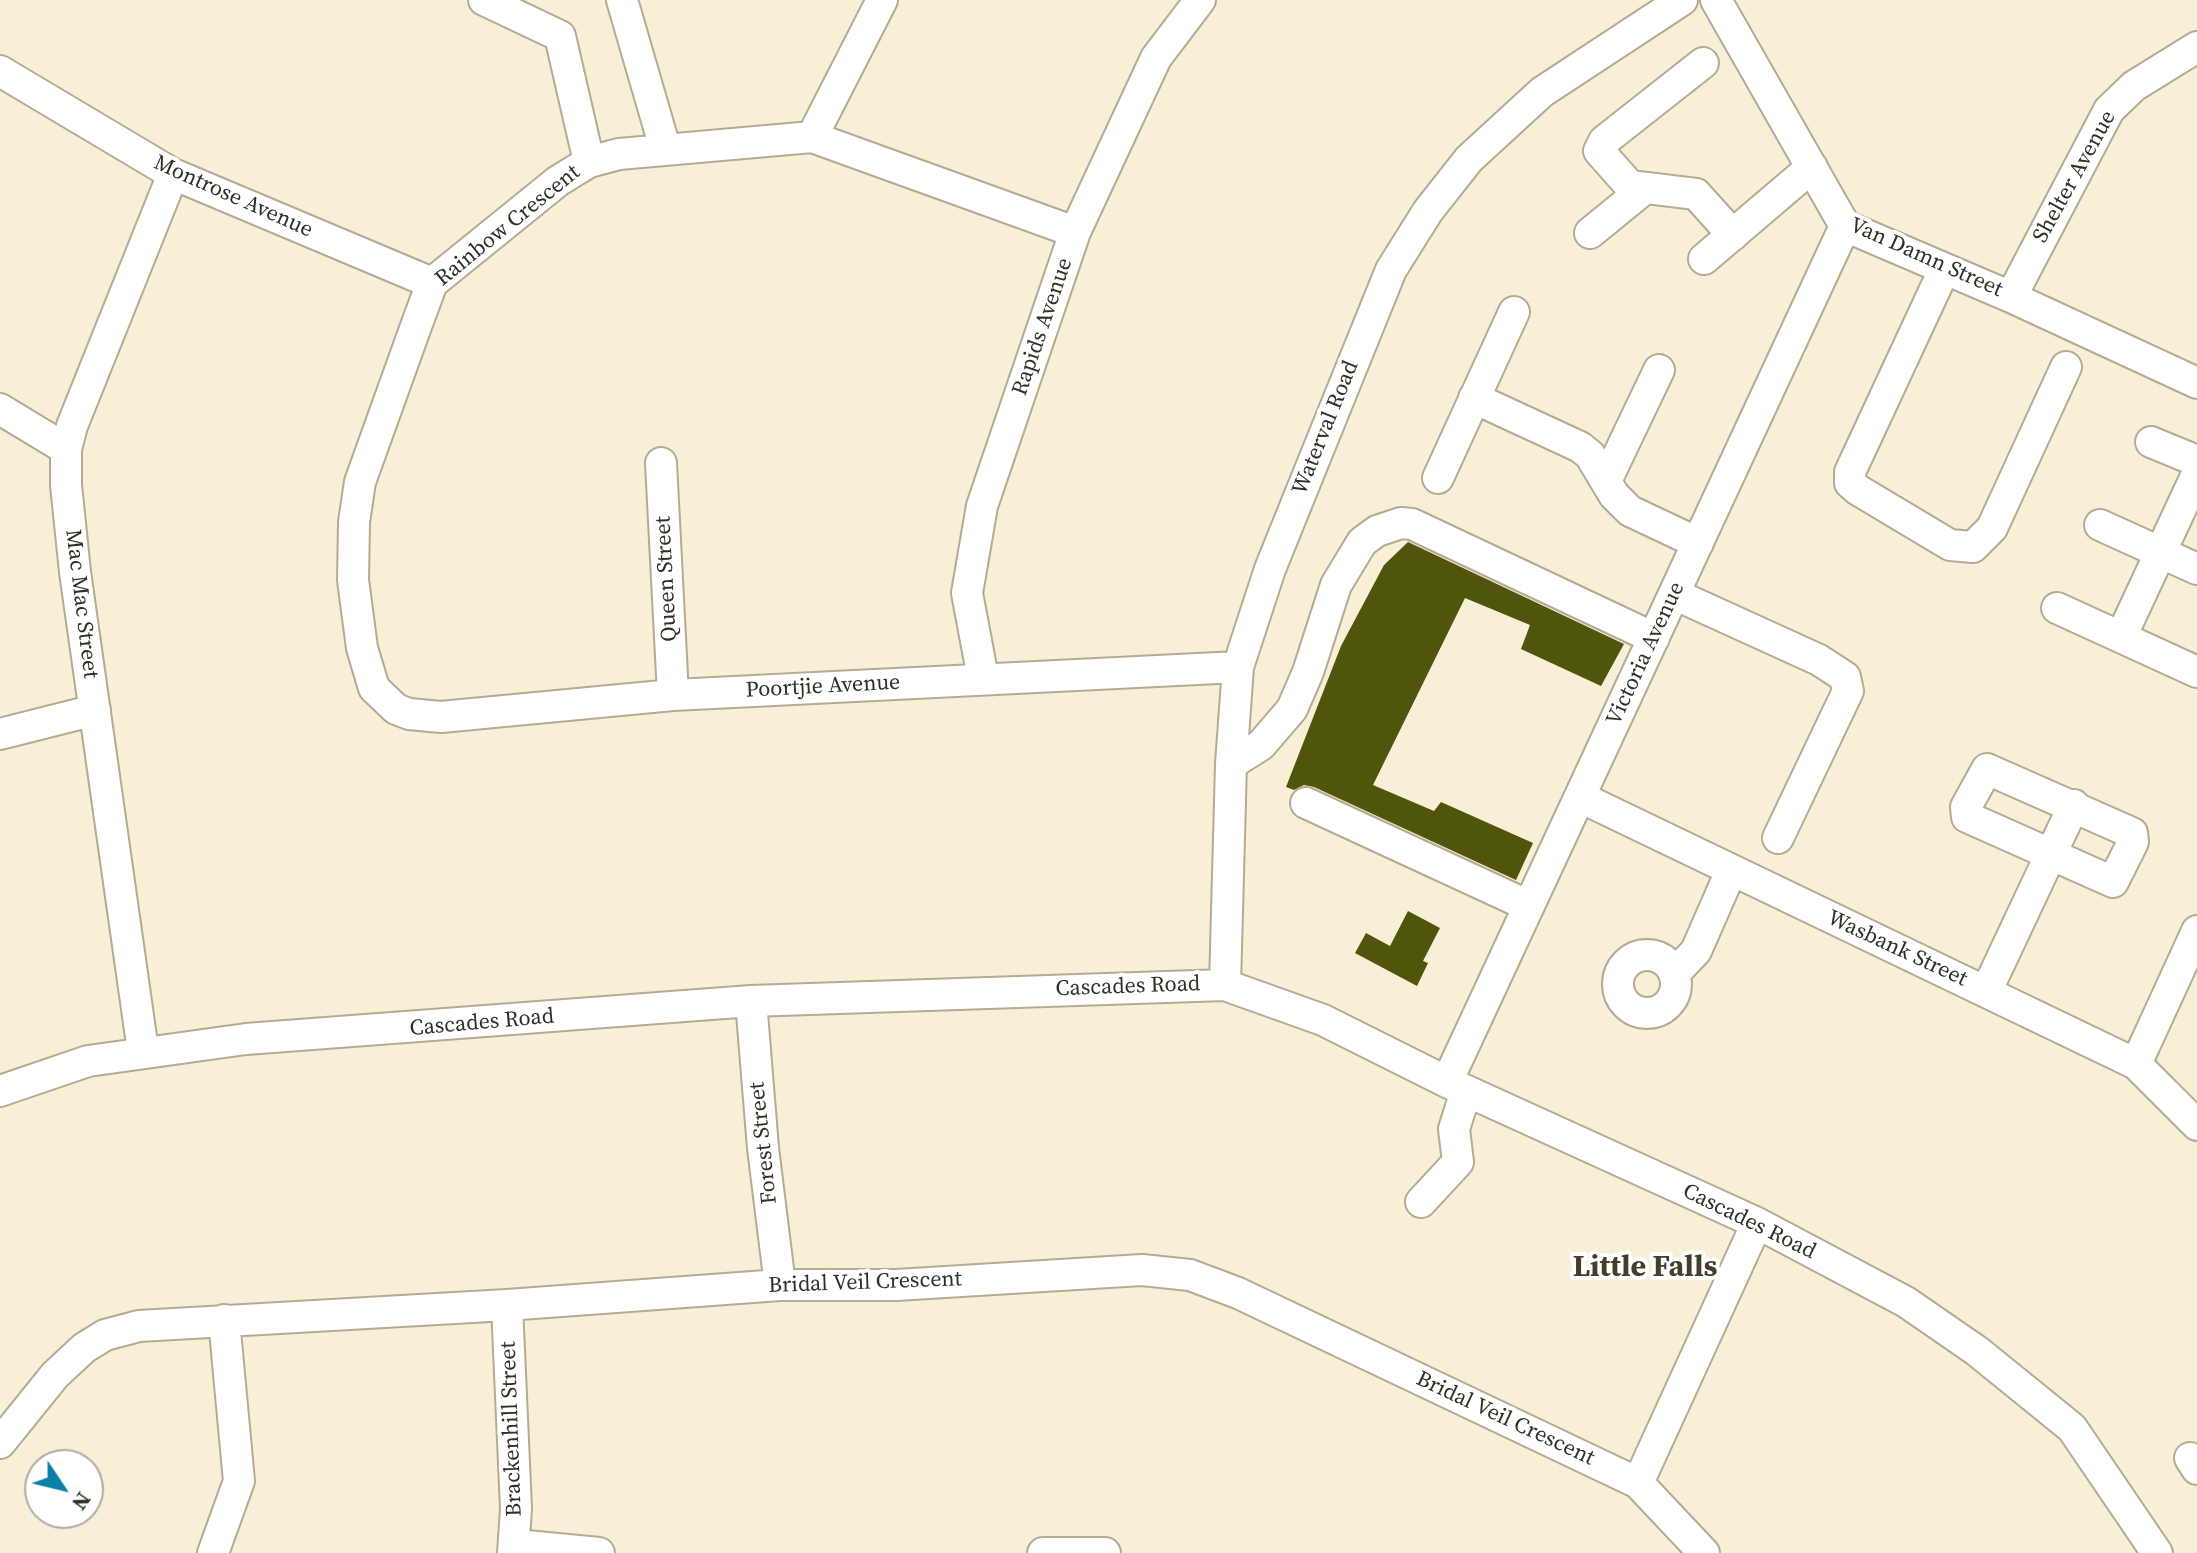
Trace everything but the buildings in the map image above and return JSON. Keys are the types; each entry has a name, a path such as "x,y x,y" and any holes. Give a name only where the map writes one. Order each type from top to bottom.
{"street":[{"path":"484,0 560,36 589,162"},
{"path":"622,0 665,148"},
{"path":"812,137 882,0"},
{"name":"Rapids Avenue","path":"983,678 967,593 972,547 982,506 1075,232 1156,58 1200,0"},
{"name":"Waterval Road","path":"1225,985 1231,764 1238,667 1270,569 1337,395 1391,270 1428,211 1469,159 1542,92 1682,0"},
{"name":"Van Damn Street","path":"1716,0 1845,226 2011,297 2197,383"},
{"name":"Shelter Avenue","path":"2011,297 2109,110 2134,86 2197,47"},
{"path":"1703,63 1600,146 1602,156 1630,186 1696,194 1733,235"},
{"name":"Montrose Avenue","path":"0,71 173,174 432,283"},
{"name":"Rainbow Crescent","path":"409,714 385,701 374,688 366,661 353,580 354,522 360,482 432,283 558,181 589,162 665,148 812,137 1075,232"},
{"path":"1704,259 1812,167"},
{"name":"Mac Mac Street","path":"143,1051 72,543 66,449 72,426 173,174"},
{"path":"1590,233 1644,189"},
{"name":"Victoria Avenue","path":"1421,1202 1458,1162 1454,1129 1456,1086 1529,906 1845,226"},
{"path":"1944,270 1850,472 1850,483 1858,490 1950,545 1973,547 1992,528 2066,367"},
{"path":"1438,478 1514,312"},
{"path":"1606,481 1659,370"},
{"path":"1474,398 1580,447 1590,455 1614,495 1630,511 1698,543"},
{"path":"0,409 66,449"},
{"path":"2151,442 2197,461"},
{"name":"Queen Street","path":"661,463 673,695"},
{"path":"2121,637 2197,474"},
{"path":"1231,764 1261,745 1292,709 1308,672 1336,585 1362,542 1377,531 1401,523 1412,524 1654,638"},
{"path":"2100,525 2197,569"},
{"path":"1674,594 1819,660 1845,677 1848,691 1778,838"},
{"path":"2057,608 2197,672"},
{"name":"Poortjie Avenue","path":"409,714 441,717 673,695 1238,667"},
{"path":"0,734 95,710"},
{"path":"1991,769 2074,805 2132,833 2133,842 2116,879 2106,882 1967,817 1966,807 1980,775 1991,769"},
{"name":"Wasbank Street","path":"1580,797 2136,1064 2197,1125"},
{"path":"1306,803 1529,906"},
{"path":"1986,992 2074,805"},
{"path":"1674,974 1696,951 1731,871"},
{"path":"2136,1064 2197,931"},
{"name":"Cascades Road","path":"0,1091 88,1061 246,1039 751,1001 1225,985 1323,1020 1456,1086 1757,1223 1906,1302 1977,1351 2072,1428 2157,1553"},
{"name":"Forest Street","path":"751,1001 763,1148 780,1285"},
{"path":"1638,1483 1757,1223"},
{"name":"Bridal Veil Crescent","path":"0,1443 55,1375 84,1348 105,1335 139,1326 507,1305 780,1285 896,1285 1142,1270 1190,1275 1238,1293 1638,1483 1704,1553"},
{"name":"Brackenhill Street","path":"507,1305 514,1549"},
{"path":"213,1553 239,1481 224,1320"},
{"name":"Cascades Road","path":"2116,1494 2136,1553"},
{"path":"514,1549 599,1553"},
{"path":"1043,1553 1105,1553"}],"district":[{"name":"Little Falls","path":"1645,1268"}]}
